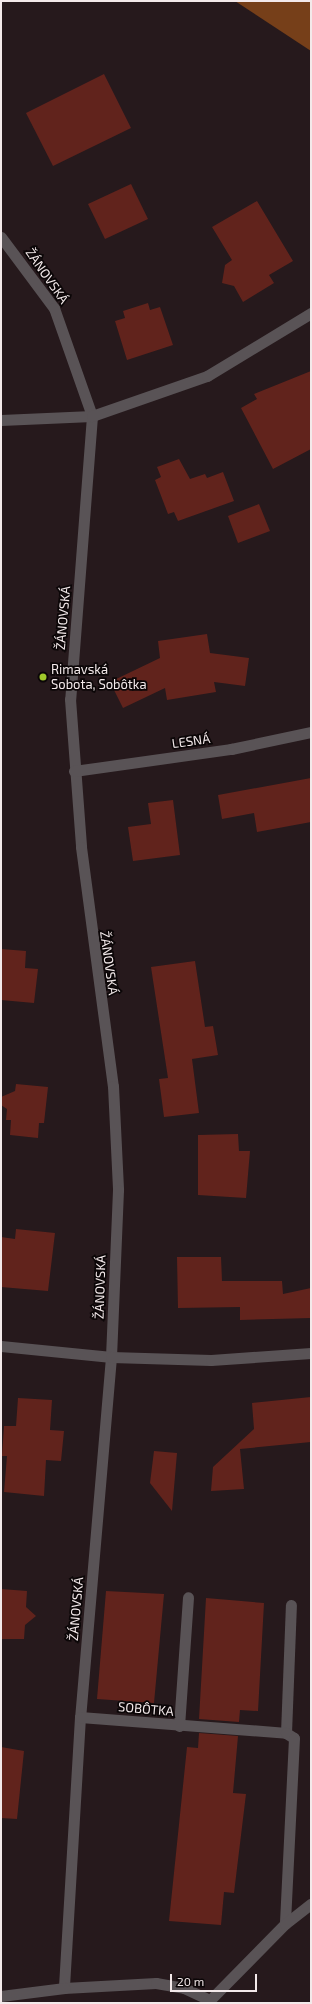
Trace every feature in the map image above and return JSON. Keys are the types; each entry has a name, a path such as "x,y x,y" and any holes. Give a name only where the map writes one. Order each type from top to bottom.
{"street":[{"name":"ŽÁNOVSKÁ","path":"1,237 54,308 92,416 70,699 74,771 94,958 113,1086 118,1190 111,1357 80,1717"},
{"path":"1,420 92,416 207,376 311,313"},
{"name":"LESNÁ","path":"74,771 231,749 311,732"},
{"path":"1,1346 111,1357 211,1360 311,1353"},
{"path":"178,1726 188,1597"},
{"path":"285,1924 294,1738 286,1733 292,1605"},
{"path":"64,1988 80,1717"},
{"name":"SOBÔTKA","path":"80,1717 178,1726 286,1733"},
{"path":"1,1996 64,1988 156,1983 184,1988 209,2002 285,1924 311,1904"}],"shaded area":[{"path":"235,1 311,1 311,51"}],"building":[{"path":"104,74 131,128 53,166 26,113"},
{"path":"131,184 148,219 105,239 88,204"},
{"path":"257,201 293,261 269,275 274,283 243,302 234,286 222,283 225,265 232,260 212,227"},
{"path":"148,303 150,310 160,307 173,345 127,360 115,321 125,318 123,311"},
{"path":"311,371 311,449 273,469 241,408 257,399 254,394"},
{"path":"179,459 190,479 205,474 207,478 223,472 234,501 178,521 174,512 168,514 155,480 161,477 157,467"},
{"path":"259,504 270,531 238,543 228,516"},
{"path":"207,634 210,653 249,658 245,686 214,682 216,692 167,700 165,688 123,708 110,682 160,658 158,641"},
{"path":"311,778 311,822 257,832 254,813 222,819 218,795"},
{"path":"173,800 180,855 133,861 128,827 151,824 148,803"},
{"path":"1,949 26,951 25,968 38,969 34,1003 1,1000"},
{"path":"195,961 205,1027 213,1026 218,1055 192,1059 199,1113 164,1117 159,1079 168,1078 151,967"},
{"path":"16,1084 48,1087 44,1123 39,1123 38,1138 10,1135 11,1120 6,1120 7,1109 1,1105 1,1097 15,1091"},
{"path":"238,1134 239,1151 250,1151 246,1198 198,1195 198,1135"},
{"path":"16,1229 55,1233 48,1291 1,1287 1,1237 15,1239"},
{"path":"177,1257 221,1257 222,1281 282,1281 283,1294 311,1288 311,1318 240,1320 240,1307 178,1308"},
{"path":"311,1397 311,1442 240,1449 244,1489 211,1491 213,1467 254,1429 252,1403"},
{"path":"18,1398 52,1400 50,1430 64,1431 61,1461 46,1460 44,1496 4,1492 7,1456 2,1456 4,1426 16,1426"},
{"path":"154,1451 177,1453 172,1511 150,1483"},
{"path":"1,1589 27,1591 26,1607 36,1616 25,1625 24,1639 1,1639"},
{"path":"106,1591 164,1594 154,1703 97,1699"},
{"path":"206,1598 264,1603 258,1711 240,1710 239,1722 199,1719"},
{"path":"199,1733 238,1736 233,1793 246,1794 234,1893 224,1892 221,1925 169,1921 187,1747 198,1748"},
{"path":"1,1747 24,1751 17,1819 1,1818"}],"place":[{"name":"Rimavská Sobota, Sobôtka","path":"43,677"}]}
